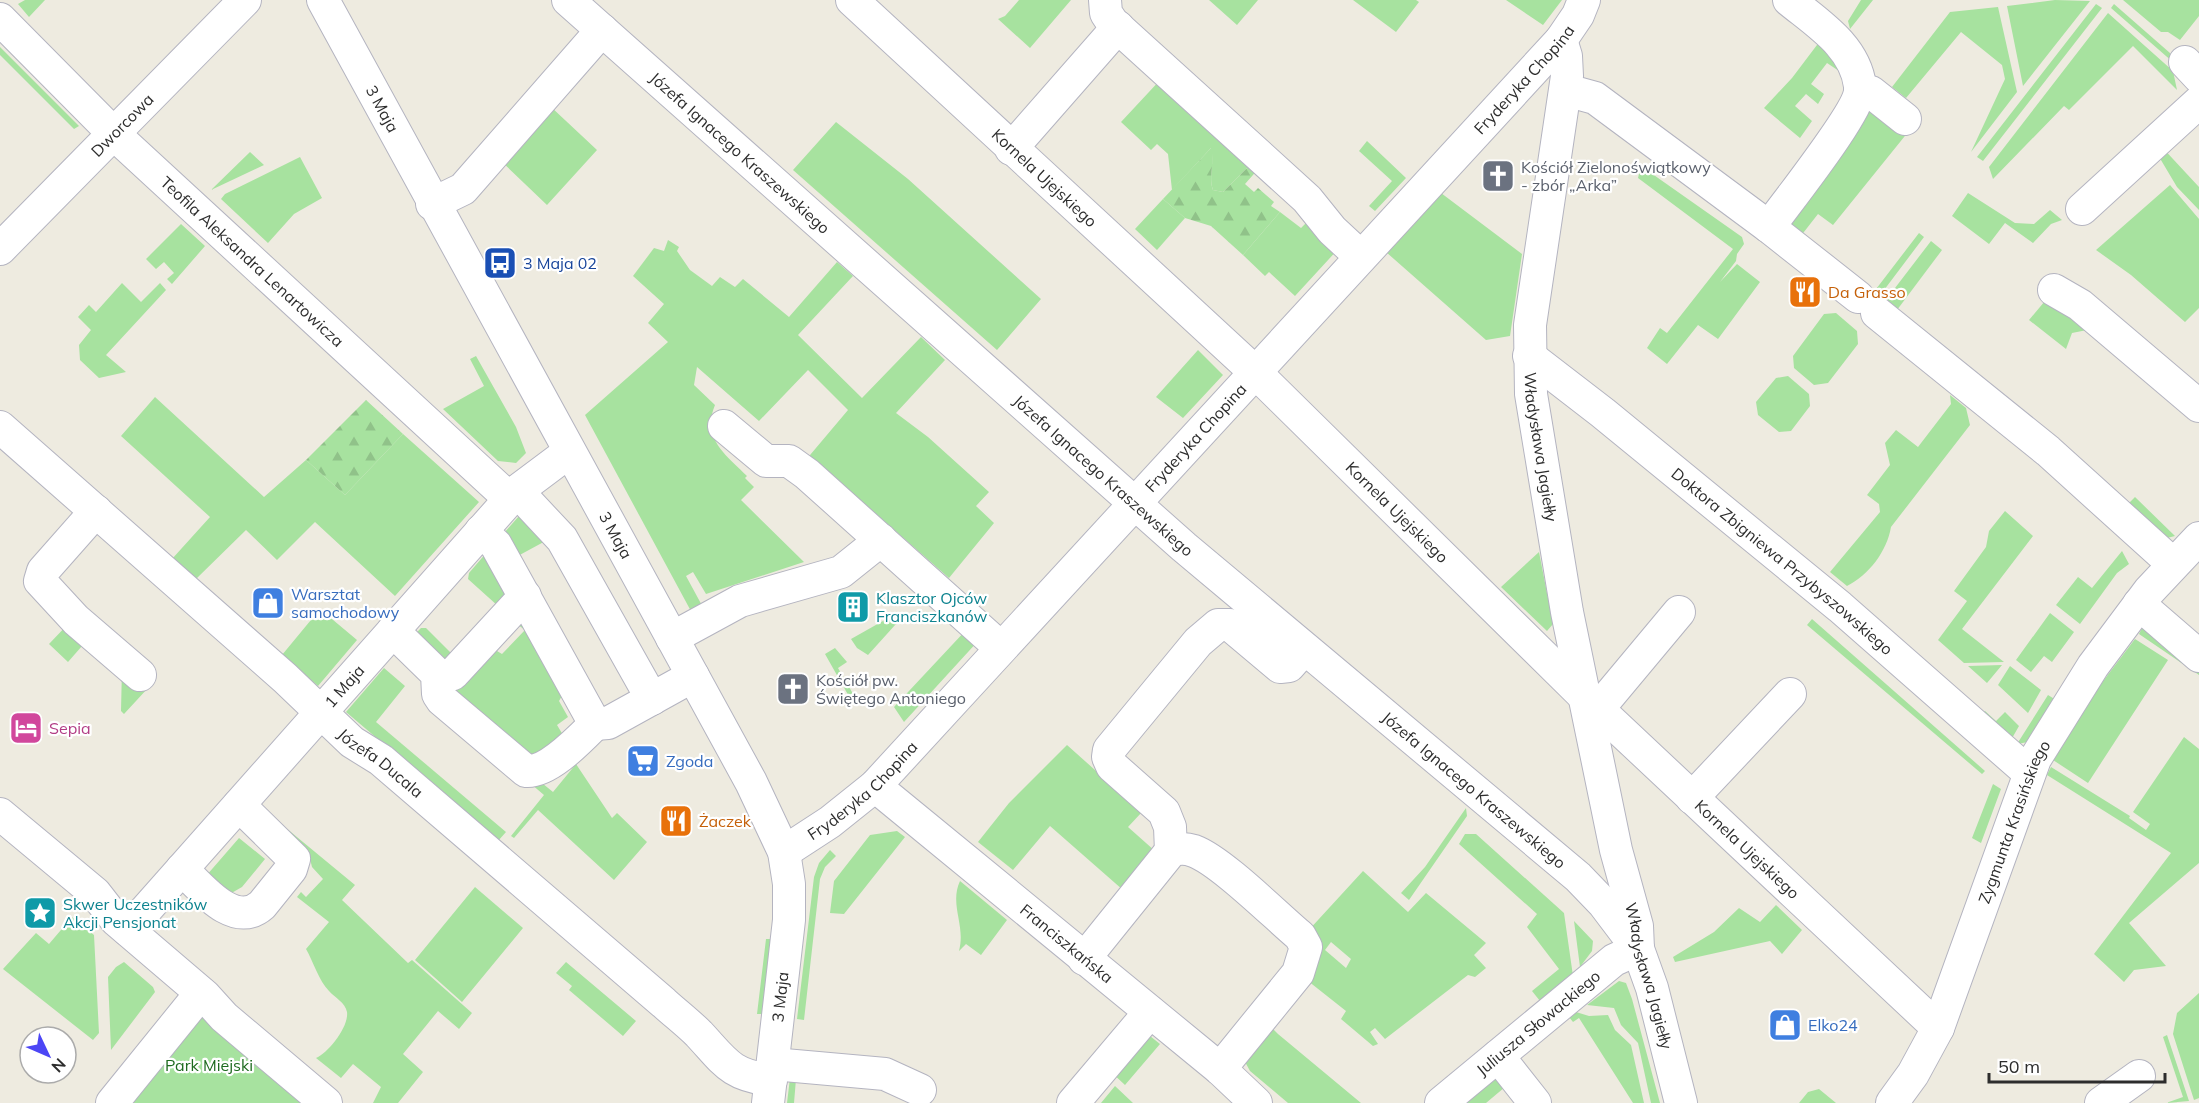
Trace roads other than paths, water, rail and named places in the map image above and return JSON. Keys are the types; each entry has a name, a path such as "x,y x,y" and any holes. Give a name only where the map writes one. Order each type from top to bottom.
{"street":[{"name":"Dworcowa","path":"0,249 115,135 245,0"},
{"name":"3 Maja","path":"323,0 432,204 751,782 784,852 789,884 789,920 771,1083"},
{"name":"Józefa Ignacego Kraszewskiego","path":"568,0 1304,650 1563,864 1604,904 1638,949"},
{"name":"Kornela Ujejskiego","path":"852,0 1254,371 1591,703 1938,1028"},
{"name":"Fryderyka Chopina","path":"784,852 830,822 875,786 1254,371 1561,40 1578,15 1584,0"},
{"path":"1770,226 1851,113 1860,90 1855,69 1841,44 1789,0"},
{"path":"1011,149 1111,14 1308,199 1335,233 1360,256"},
{"name":"Teofila Aleksandra Lenartowicza","path":"0,19 115,135 562,540 652,699"},
{"path":"432,204 466,186 602,30"},
{"name":"Władysława Jagiełły","path":"1561,40 1566,56 1566,90 1530,325 1528,356 1541,465 1591,703 1616,850 1637,926 1638,949 1652,988 1681,1103"},
{"path":"1566,90 1595,98 1770,226 2048,451 2173,564"},
{"path":"1860,90 1871,92 1905,119"},
{"path":"2082,209 2199,102"},
{"path":"2054,290 2080,305 2199,406"},
{"name":"Doktora Zbigniewa Przybyszowskiego","path":"1528,356 1603,413 1840,607 2028,771"},
{"path":"724,426 766,461 774,463 784,460 795,465 1001,648"},
{"name":"Józefa Ducala","path":"0,427 285,678 320,714 360,748 381,760 698,1033 717,1056 745,1076 771,1083 885,1074 920,1090"},
{"name":"1 Maja","path":"128,930 514,495 569,452"},
{"path":"96,511 43,571 40,581 61,606 140,675"},
{"path":"481,531 496,546 595,724"},
{"name":"Zygmunta Krasińskiego","path":"1892,1103 1913,1074 1938,1028 2028,771 2068,703 2139,604 2199,538"},
{"path":"672,638 740,601 841,572 881,540"},
{"path":"439,678 453,675 525,596"},
{"path":"2139,604 2199,656"},
{"path":"1591,703 1679,612"},
{"path":"1171,851 1166,816 1112,766 1108,757 1109,750 1198,642 1218,625 1230,626 1280,667 1289,666 1304,650"},
{"path":"393,631 439,678 440,697 526,771 541,768 553,760 595,724 608,723 693,676"},
{"path":"1692,798 1790,694"},
{"name":"Franciszkańska","path":"875,786 1220,1069 1256,1103"},
{"path":"182,869 229,910 243,913 262,905 291,869 294,859 239,805"},
{"path":"0,814 95,893 128,930 201,993 224,1017 326,1103"},
{"path":"1084,959 1171,851 1183,848 1206,857 1300,936 1305,944 1304,959 1298,973 1220,1069"},
{"name":"Władysława Jagiełły","path":"1604,904 1616,850"},
{"name":"Juliusza Słowackiego","path":"1441,1103 1614,960 1638,949"},
{"path":"112,1103 201,993"},
{"path":"1073,1103 1150,1012"},
{"path":"1498,1056 1535,1103"},
{"path":"2101,1103 2139,1076"}],"place":[{"name":"Kościół Zielonoświątkowy - zbór „Arka”","path":"1498,176"},
{"name":"3 Maja 02","path":"500,263"},
{"name":"Da Grasso","path":"1805,292"},
{"name":"Warsztat samochodowy","path":"268,603"},
{"name":"Klasztor Ojców Franciszkanów","path":"853,607"},
{"name":"Kościół pw. Świętego Antoniego","path":"793,689"},
{"name":"Sepia","path":"26,728"},
{"name":"Zgoda","path":"643,761"},
{"name":"Żaczek","path":"676,821"},
{"name":"Skwer Uczestników Akcji Pensjonat","path":"40,913"},
{"name":"Elko24","path":"1785,1025"}],"park label":[{"name":"Park Miejski","path":"209,1065"}]}
